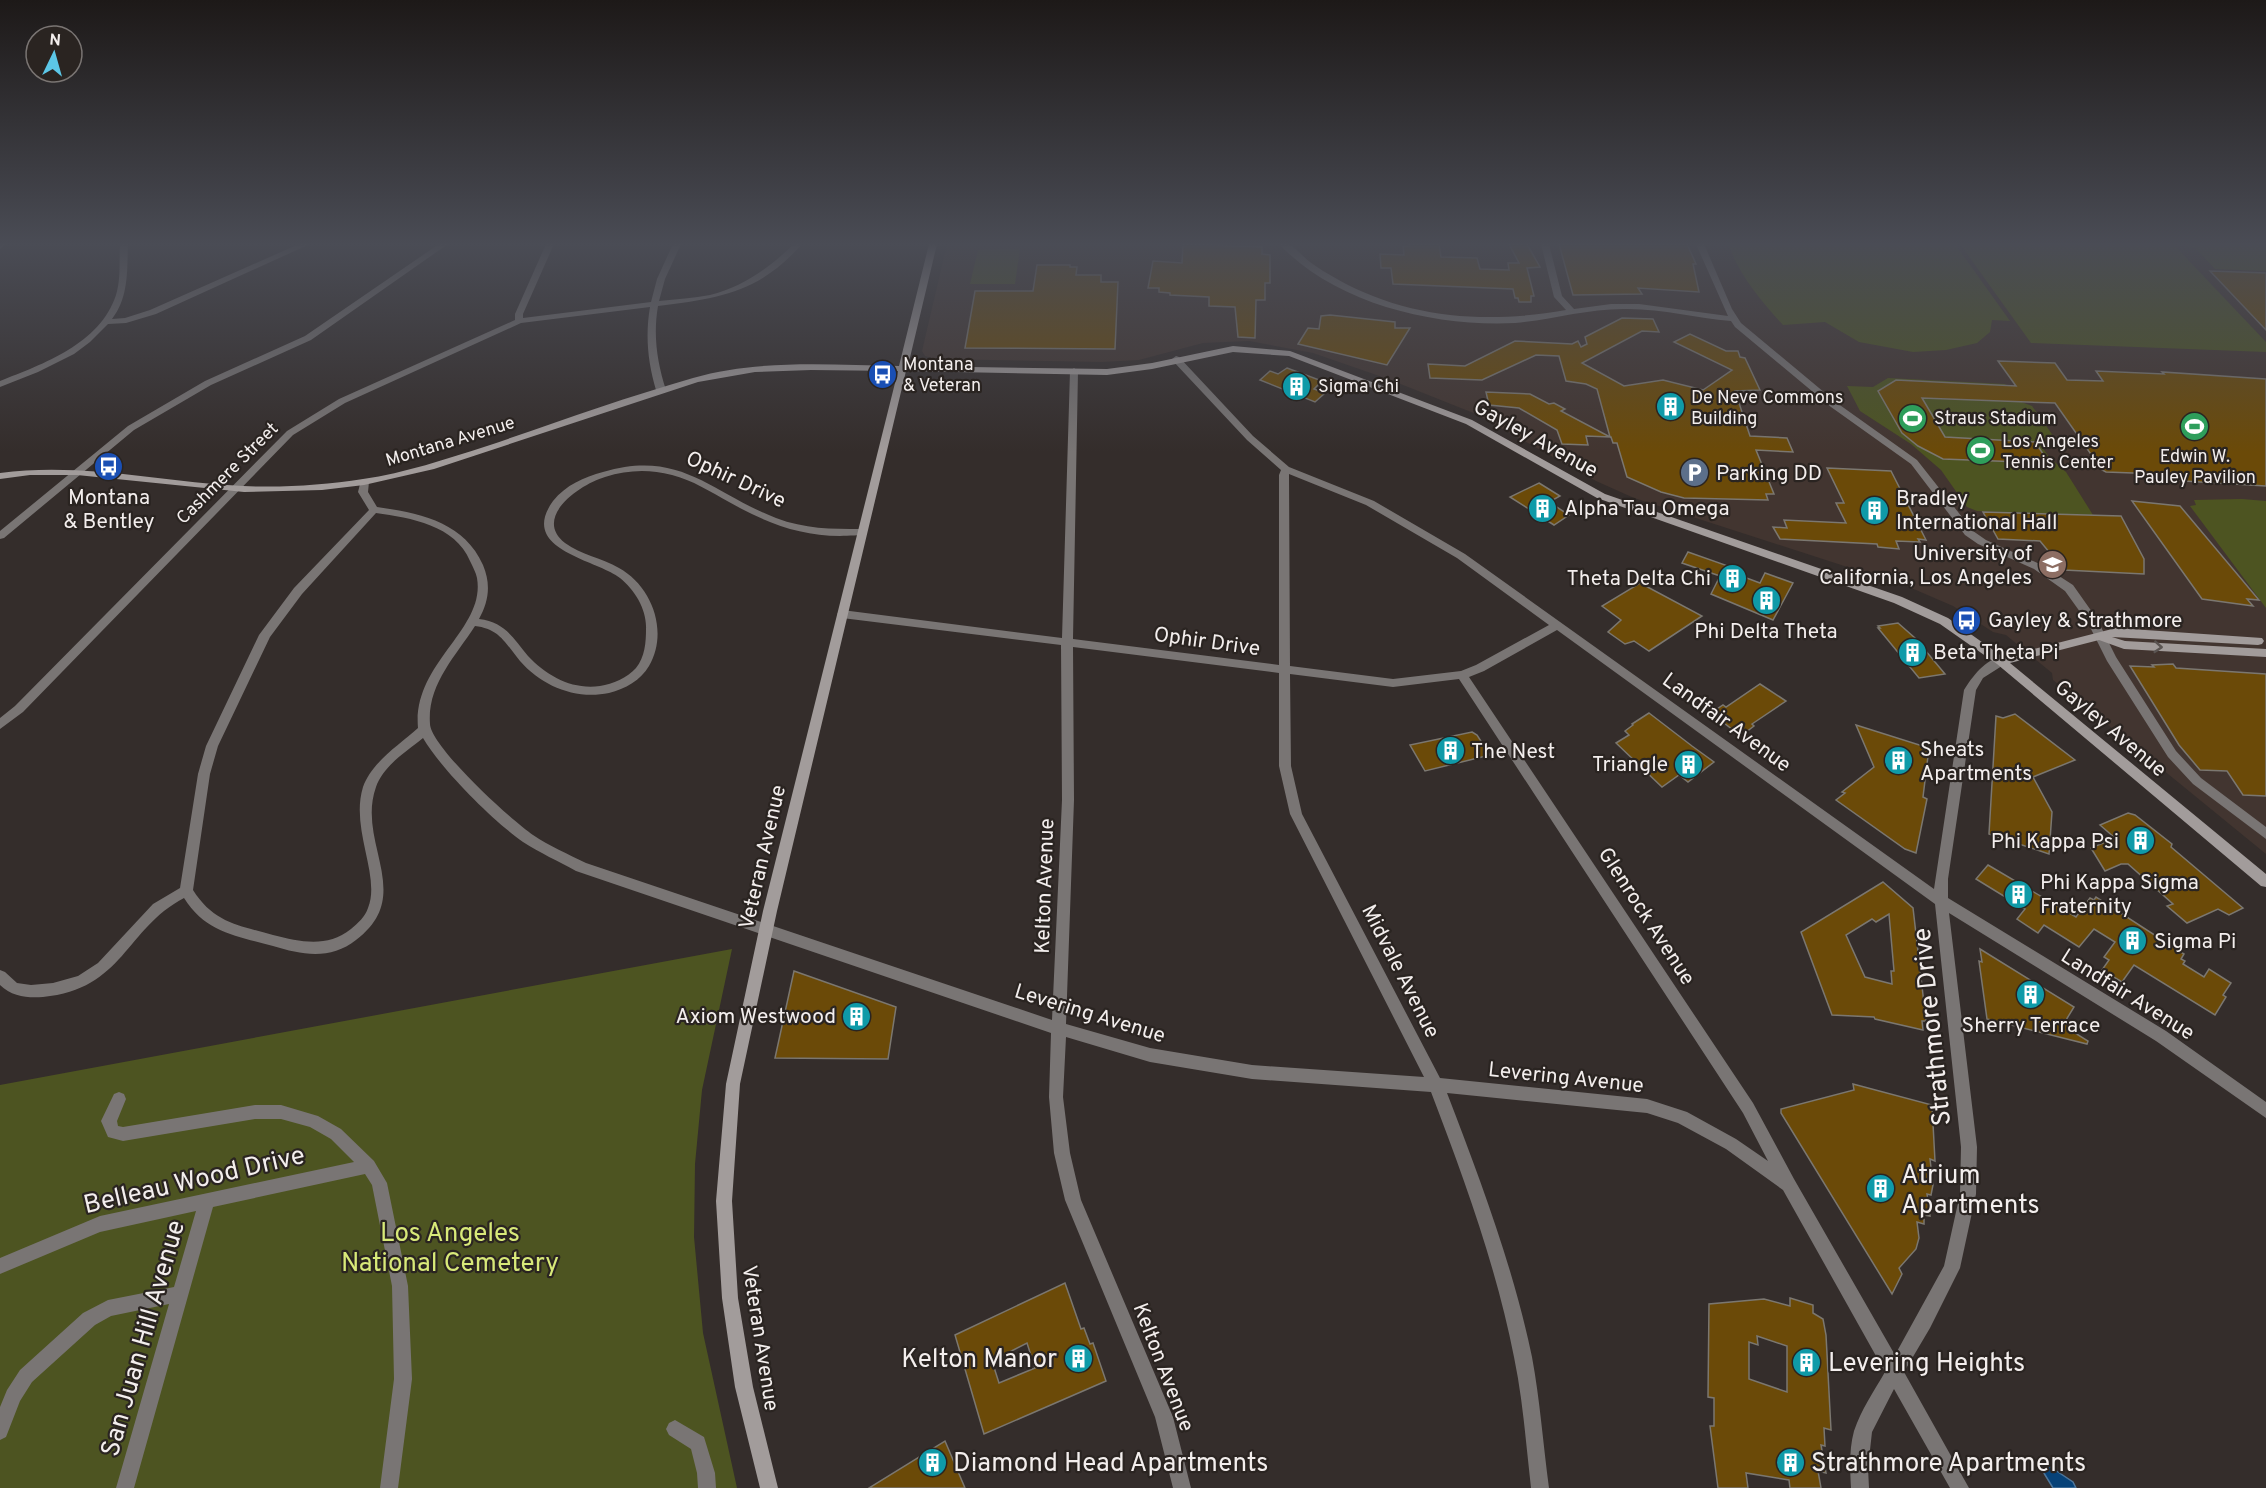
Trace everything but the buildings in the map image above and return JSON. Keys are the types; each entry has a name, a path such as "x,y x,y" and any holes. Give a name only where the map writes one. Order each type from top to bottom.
{"street":[{"path":"0,384 40,368 65,354 91,337 106,322 111,313"},
{"path":"106,322 146,313"},
{"path":"0,536 132,428 208,383 308,338 344,313"},
{"path":"519,313 519,321"},
{"name":"Cashmere Street","path":"0,724 19,709 233,488 290,433 351,397 519,321 579,313"},
{"path":"652,313 650,343 661,390"},
{"name":"Veteran Avenue","path":"769,1488 744,1387 730,1299 724,1201 733,1084 861,532 915,313"},
{"path":"1423,313 1447,318 1496,321 1553,313"},
{"path":"1696,313 1734,319"},
{"path":"1731,313 1734,319 1827,399 1914,462 1970,533 1982,542 2038,567 2069,588 2101,637 2147,718 2172,754 2197,781 2266,834"},
{"name":"Gayley Avenue","path":"901,369 1133,370 1233,349 1273,351 1308,359 1469,422 1601,496 1922,610 1960,630 2001,661 2266,882"},
{"name":"Landfair Avenue","path":"1176,360 1250,438 1286,469 1370,503 1422,531 1461,556 1941,901 2161,1035 2266,1111"},
{"name":"Montana Avenue","path":"0,476 30,472 76,472 233,488 288,490 364,482 431,467 696,380 755,369 901,369"},
{"name":"Kelton Avenue","path":"1074,371 1067,642 1068,800 1056,1097 1062,1153 1073,1200 1164,1417 1182,1488"},
{"name":"Ophir Drive","path":"473,622 490,625 506,635 535,670 565,688 580,692 598,692 620,685 643,666 652,641 651,616 641,595 623,575 569,551 556,541 550,528 553,511 564,496 580,483 609,471 640,466 672,470 720,491 752,511 798,529 861,532"},
{"name":"Midvale Avenue","path":"1286,469 1284,475 1283,671 1285,766 1296,814 1436,1085 1496,1252 1529,1396 1540,1488"},
{"path":"364,482 363,492 374,510 428,519 453,531 467,545 485,577 481,606 473,622 430,681 424,705 424,730 384,765 370,786 366,838 377,878 378,899 371,919 349,938 326,948 299,948 224,925 203,914 186,891 204,774 212,746 265,635 298,591 374,510"},
{"name":"Ophir Drive","path":"842,614 1393,683 1462,675 1480,668 1556,626"},
{"path":"2001,661 2116,632 2258,641"},
{"path":"2101,637 2124,645 2266,653"},
{"name":"Strathmore Drive","path":"1860,1488 1859,1468 1863,1432 1952,1268 1968,1194 1969,1147 1941,901 1941,879 1970,690 1979,675 2001,661"},
{"name":"Glenrock Avenue","path":"1462,675 1748,1108 1789,1185"},
{"name":"Levering Avenue","path":"424,730 439,752 523,835 581,867 1060,1029 1150,1056 1252,1072 1436,1085 1647,1106 1682,1117 1731,1144 1789,1185 1893,1373 1960,1488"},
{"path":"0,976 14,989 36,991 60,988 90,978 150,913 167,899 186,891"},
{"path":"119,1099 110,1121 113,1132 123,1134 255,1113 281,1112 313,1121 336,1134 369,1166 379,1183 400,1286 403,1379 389,1488"},
{"name":"Belleau Wood Drive","path":"0,1266 100,1224 369,1166"},
{"name":"San Juan Hill Avenue","path":"125,1488 207,1202"},
{"path":"0,1431 13,1396 26,1376 89,1319 108,1308 180,1294"},
{"path":"675,1430 698,1443 706,1473 706,1488"}],"shaded area":[{"name":"University of California, Los Angeles","path":"931,313 2266,313 2266,854 2053,680 2052,673 2006,635 1993,632 1953,606 1909,587 1634,498 1596,481 1476,414 1388,379 1313,353 1249,341 1203,343 1139,360 1102,362 935,359 925,356 922,351"}],"green space":[{"path":"1773,313 2005,313 2010,321 1992,320 1990,332 1977,343 1946,350 1913,352 1859,342 1825,322 1783,325"},
{"path":"2010,313 2239,313 2266,342 2266,352 2031,343"},
{"name":"Los Angeles Tennis Center","path":"1888,378 2005,384 2016,400 2032,406 2059,444 2040,444 2049,457 2066,472 2093,515 1977,511 1967,507 1941,470 1911,444 1860,411 1847,386 1873,387"},
{"path":"2194,500 2266,501 2266,608 2190,506 2196,505"},
{"name":"Los Angeles National Cemetery","path":"732,949 702,1090 695,1164 694,1237 703,1333 737,1488 0,1488 0,1085"}],"water":[{"path":"2046,1464 2073,1482 2076,1488 2053,1488 2039,1465"}],"place":[{"name":"Montana & Veteran","path":"882,374"},
{"name":"Sigma Chi","path":"1297,386"},
{"name":"De Neve Commons Building","path":"1670,407"},
{"name":"Straus Stadium","path":"1913,418"},
{"name":"Edwin W. Pauley Pavilion","path":"2195,427"},
{"name":"Los Angeles Tennis Center","path":"1981,451"},
{"name":"Montana & Bentley","path":"109,466"},
{"name":"Parking DD","path":"1695,473"},
{"name":"Alpha Tau Omega","path":"1543,508"},
{"name":"Bradley International Hall","path":"1875,510"},
{"name":"University of California, Los Angeles","path":"2053,565"},
{"name":"Theta Delta Chi","path":"1732,578"},
{"name":"Phi Delta Theta","path":"1766,600"},
{"name":"Gayley & Strathmore","path":"1967,620"},
{"name":"Beta Theta Pi","path":"1912,652"},
{"name":"The Nest","path":"1450,751"},
{"name":"Sheats Apartments","path":"1899,761"},
{"name":"Triangle","path":"1689,764"},
{"name":"Phi Kappa Psi","path":"2140,841"},
{"name":"Phi Kappa Sigma Fraternity","path":"2019,894"},
{"name":"Sigma Pi","path":"2133,941"},
{"name":"Sherry Terrace","path":"2031,994"},
{"name":"Axiom Westwood","path":"857,1016"},
{"name":"Atrium Apartments","path":"1880,1189"},
{"name":"Kelton Manor","path":"1078,1358"},
{"name":"Levering Heights","path":"1807,1362"},
{"name":"Diamond Head Apartments","path":"932,1462"},
{"name":"Strathmore Apartments","path":"1790,1462"}]}
